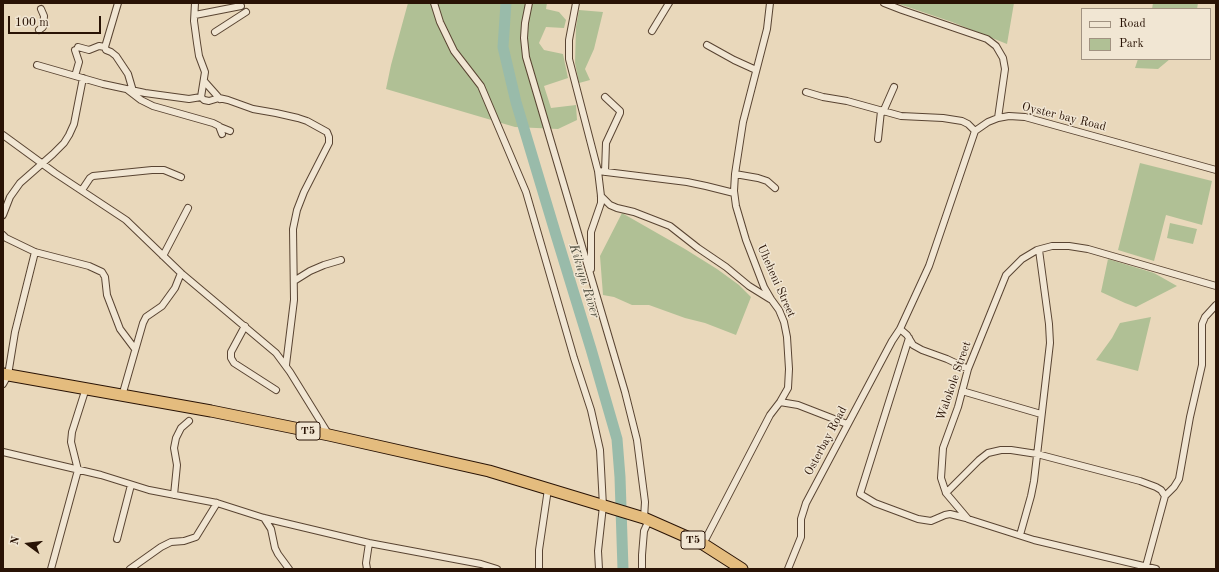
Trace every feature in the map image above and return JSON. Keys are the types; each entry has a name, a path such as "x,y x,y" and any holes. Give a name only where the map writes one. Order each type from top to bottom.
{"highway":[{"name":"T5","path":"5,377 86,388 122,396 211,411 329,435 489,471 645,519 703,544 742,569"}],"street":[{"path":"118,3 105,46 106,50 116,56 128,74 130,90 141,100 153,106 213,122 230,131"},
{"path":"195,3 198,49 205,72 201,97"},
{"path":"434,3 440,22 454,51 481,86 526,192 574,358 591,410 600,450 605,507 598,552 599,569"},
{"path":"529,3 524,38 526,57 614,352 637,440 645,502 642,569"},
{"path":"576,3 568,40 569,59 598,171 601,196 601,203 592,232 591,276"},
{"path":"652,31 669,3"},
{"name":"Uheheni Street","path":"703,544 770,415 788,388 790,369 784,322 779,310 764,287 746,240 734,194 735,174 743,122 766,29 770,3"},
{"path":"884,3 987,39 996,46 1003,58 1005,69 998,118"},
{"path":"195,15 241,6"},
{"path":"41,9 43,24"},
{"path":"215,32 246,12"},
{"path":"707,45 756,70"},
{"path":"75,76 79,62 76,49 89,50 99,46 105,46"},
{"path":"37,65 130,90 177,98 196,99 201,97"},
{"path":"3,215 5,204 20,183 64,142 69,135 74,124 77,111 82,78"},
{"path":"204,81 220,99"},
{"path":"878,139 882,111 894,87"},
{"path":"806,92 823,97 847,101 901,116 943,118 962,121 968,124 975,131 929,266 900,330 909,338 913,345 968,369"},
{"path":"201,97 204,100 209,101 220,99 228,100 244,107 298,118 324,130 327,132 329,137 329,143 304,192 297,210 293,229 294,300 286,365"},
{"path":"605,97 620,111 620,113 606,143 605,172"},
{"name":"Oyster bay Road","path":"975,131 988,122 998,118 1009,116 1025,117 1216,170"},
{"path":"220,127 222,134"},
{"path":"3,135 41,163 126,220 181,273 276,353 286,365 329,435"},
{"path":"82,190 93,176 164,170 181,177"},
{"path":"598,171 687,182 734,194"},
{"path":"735,174 767,181 775,188"},
{"path":"601,196 610,205 616,208 634,212 670,226 698,248 726,267 749,286 771,299"},
{"path":"163,256 188,208"},
{"path":"3,235 6,238 35,252 89,266 102,272 105,277 107,295 120,329 135,349"},
{"name":"Walokole Street","path":"968,519 946,493 941,478 943,448 968,369 1006,275 1022,259 1039,250 1052,246 1069,246 1088,249 1216,286"},
{"path":"1020,535 1031,496 1050,343 1049,324 1039,250"},
{"path":"5,377 35,252"},
{"path":"294,281 310,271 341,260"},
{"path":"122,396 143,323 146,317 162,306 175,288 181,273"},
{"path":"1146,566 1165,496 1174,487 1179,479 1190,417 1202,365 1202,324 1205,317 1216,305"},
{"path":"245,326 231,352 231,358 234,363 276,390"},
{"name":"Osterbay Road","path":"788,569 801,537 801,519 806,503 892,341 900,330"},
{"path":"909,338 860,494 875,503 918,519 931,521 950,514 1020,535 1156,569"},
{"path":"51,569 78,470 71,442 72,432 86,388"},
{"path":"962,391 1041,414"},
{"path":"780,402 798,405 847,424"},
{"path":"174,494 178,464 174,448 175,443 181,428 189,421"},
{"path":"946,493 988,453 1001,450 1011,450 1037,454 1140,481 1161,490 1165,496"},
{"path":"3,452 100,475 131,485 216,503 264,518 369,544 481,564 497,569"},
{"path":"117,539 131,485"},
{"path":"539,569 539,550 548,489"},
{"path":"130,569 161,547 171,542 184,541 196,537 216,503"},
{"path":"264,518 271,529 275,548 289,569"},
{"path":"367,569 366,563 369,544"}],"green space":[{"path":"408,3 547,3 546,9 559,12 566,20 564,28 546,27 539,43 544,50 563,54 568,78 544,86 551,108 576,105 577,120 558,129 515,127 386,89"},
{"path":"896,3 1014,3 1007,44 952,22"},
{"path":"1153,3 1198,3 1197,8 1152,8"},
{"path":"579,10 603,12 594,49 585,69 590,80 579,83 575,63 576,27"},
{"path":"1138,60 1169,60 1158,69 1135,68"},
{"path":"1140,163 1212,181 1202,225 1166,215 1154,261 1118,250"},
{"path":"622,213 717,269 739,285 751,297 736,335 705,323 685,318 649,305 632,305 614,297 603,295 600,256"},
{"path":"1170,223 1197,229 1193,244 1167,238"},
{"path":"1108,259 1154,273 1177,286 1136,307 1125,303 1101,292"},
{"path":"1151,317 1138,371 1096,360 1112,338 1120,323"}],"waterway":[{"name":"Kikuyu River","path":"506,3 503,47 516,102 617,439 620,477 623,569"}]}
